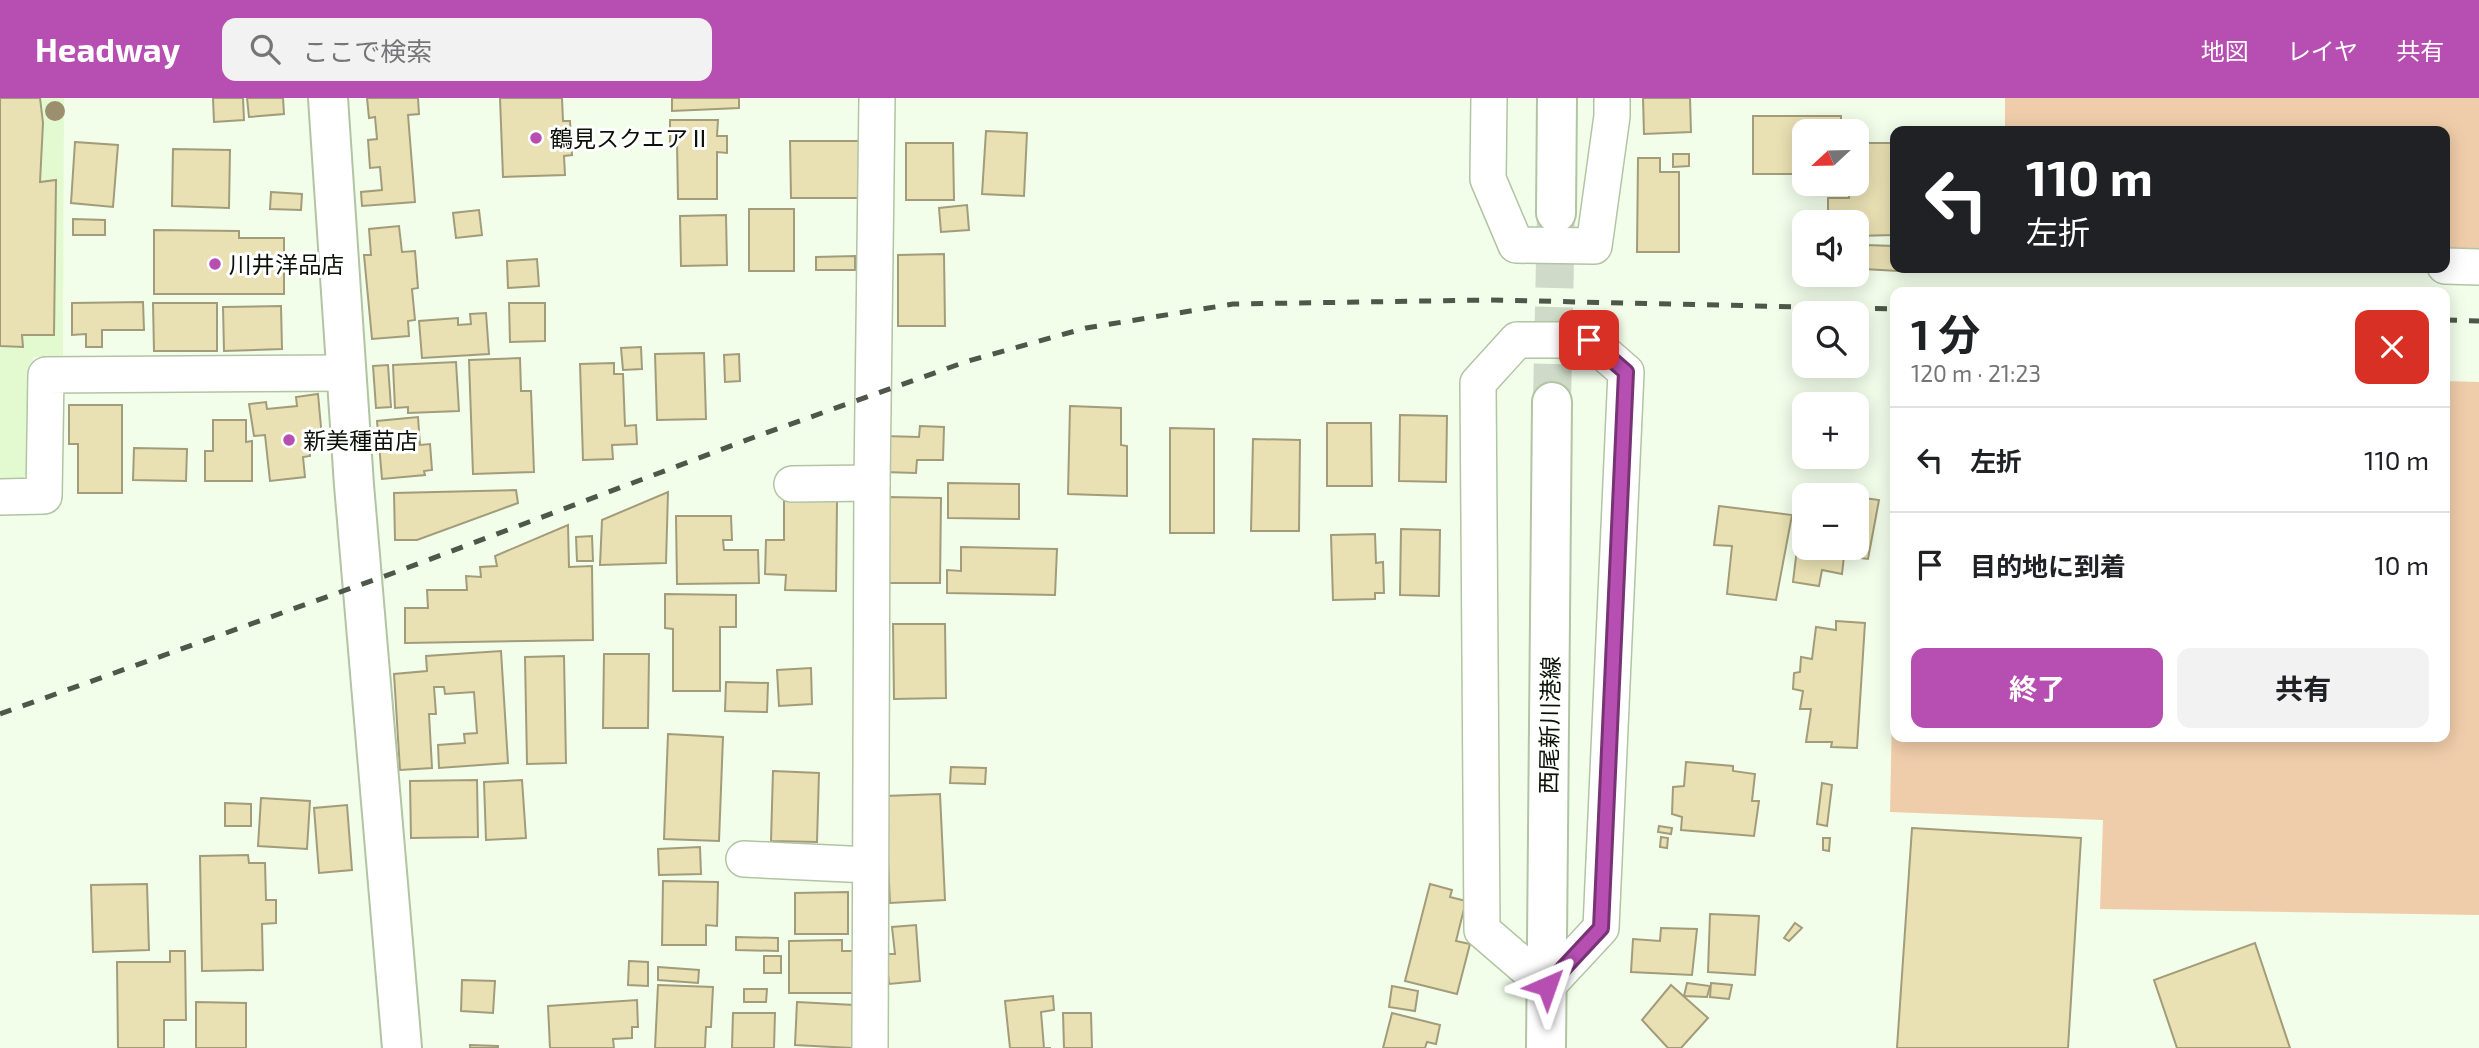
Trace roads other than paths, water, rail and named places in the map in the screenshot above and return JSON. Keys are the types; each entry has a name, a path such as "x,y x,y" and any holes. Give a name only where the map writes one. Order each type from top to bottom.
{"street":[{"path":"328,98 346,373 402,1048"},
{"path":"870,1048 869,865 877,98"},
{"path":"1489,98 1488,179 1516,245 1594,246 1612,116 1612,98"},
{"path":"1556,214 1557,98"},
{"path":"2450,266 2479,267"},
{"path":"1517,340 1589,340 1626,372 1601,928 1547,986 1482,930 1478,383 1517,340"},
{"path":"0,497 44,496 46,375 346,373"},
{"name":"西尾新川港線","path":"1546,1048 1552,402"},
{"path":"792,484 872,483"},
{"path":"744,859 869,865"}],"tunnel":[{"path":"1552,402 1556,213"}],"railway":[{"path":"0,714 396,572 760,435 968,361 1086,328 1233,304 1490,300 1890,309"},
{"path":"2450,320 2479,321"}],"place":[{"name":"鶴見スクエアⅡ","path":"536,138"},
{"name":"川井洋品店","path":"215,264"},
{"name":"新美種苗店","path":"289,440"}]}
